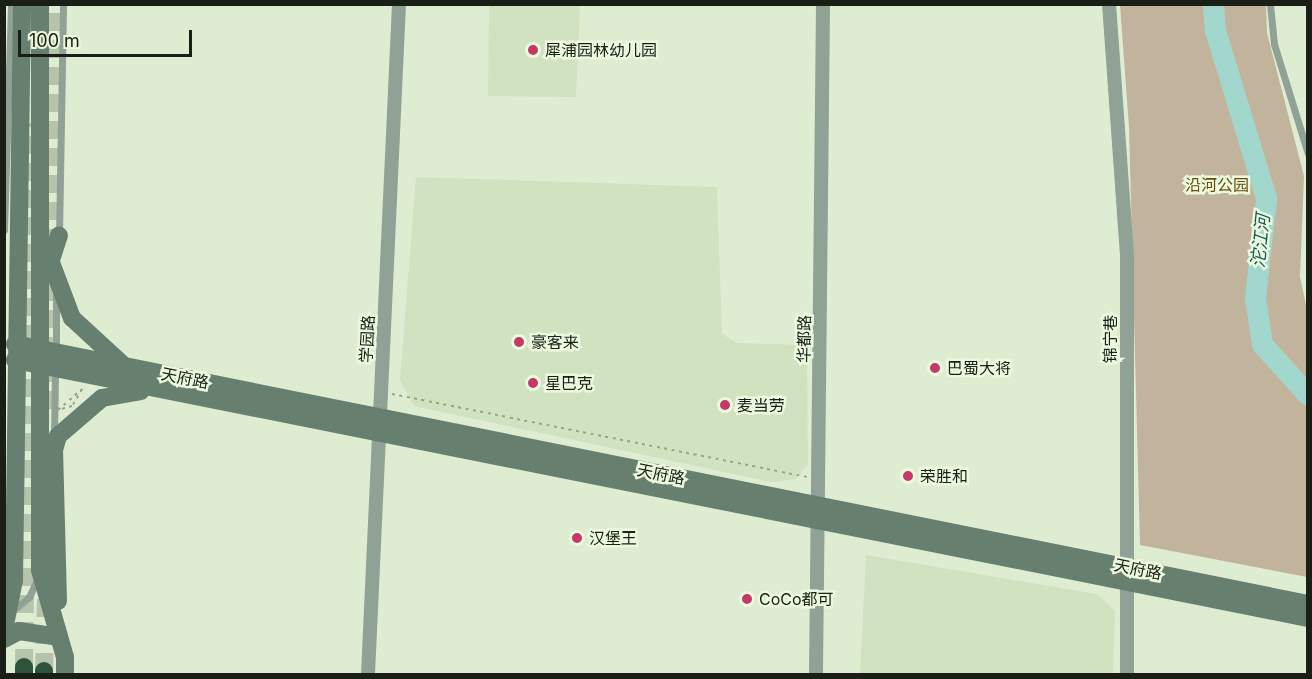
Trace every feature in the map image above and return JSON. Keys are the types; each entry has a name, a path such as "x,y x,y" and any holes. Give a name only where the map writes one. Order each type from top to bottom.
{"main road":[{"path":"6,619 14,580 15,352 22,4"},
{"path":"40,4 40,293 48,358 40,570 65,666"},
{"path":"41,232 56,282 82,331 125,366"},
{"path":"40,293 59,236"},
{"name":"天府路","path":"15,352 125,366 379,425 818,514 1127,574 1308,604"},
{"name":"天府路","path":"48,358 160,389 379,425"},
{"path":"65,666 54,574 54,450 68,424 102,398 160,389"},
{"name":"天府路","path":"1127,574 1308,618"},
{"path":"4,639 19,631 59,637"}],"street":[{"name":"学园路","path":"368,675 399,4"},
{"name":"华都路","path":"816,675 823,4"},
{"name":"锦宁巷","path":"1109,4 1127,258 1127,675"}],"lane":[{"path":"4,230 11,4"},
{"path":"54,450 48,358 59,236 63,4"},
{"path":"1270,4 1274,44 1308,154"},
{"path":"6,619 29,597 40,570"}],"path":[{"path":"82,389 72,406 58,410 74,396 82,389"},
{"path":"381,392 819,479"}],"shaded area":[{"name":"犀浦园林幼儿园","path":"489,5 580,5 576,97 488,96"},
{"path":"416,177 717,187 722,334 737,343 807,345 808,464 796,479 771,482 414,406 400,380"},
{"path":"866,555 1097,594 1115,611 1113,674 860,674"}],"green space":[{"name":"沿河公园","path":"1120,5 1266,5 1267,33 1304,176 1300,277 1308,314 1307,577 1140,545 1129,127"}],"waterway":[{"name":"沱江河","path":"1213,4 1215,30 1266,198 1255,298 1262,344 1308,395"}],"tunnel":[{"path":"49,409 55,4"},
{"path":"24,667 31,123"},
{"path":"44,671 46,598"}],"place":[{"name":"犀浦园林幼儿园","path":"533,50"},
{"name":"豪客来","path":"519,342"},
{"name":"巴蜀大将","path":"935,368"},
{"name":"星巴克","path":"533,383"},
{"name":"麦当劳","path":"725,405"},
{"name":"荣胜和","path":"908,476"},
{"name":"汉堡王","path":"577,538"},
{"name":"CoCo都可","path":"747,599"}]}
